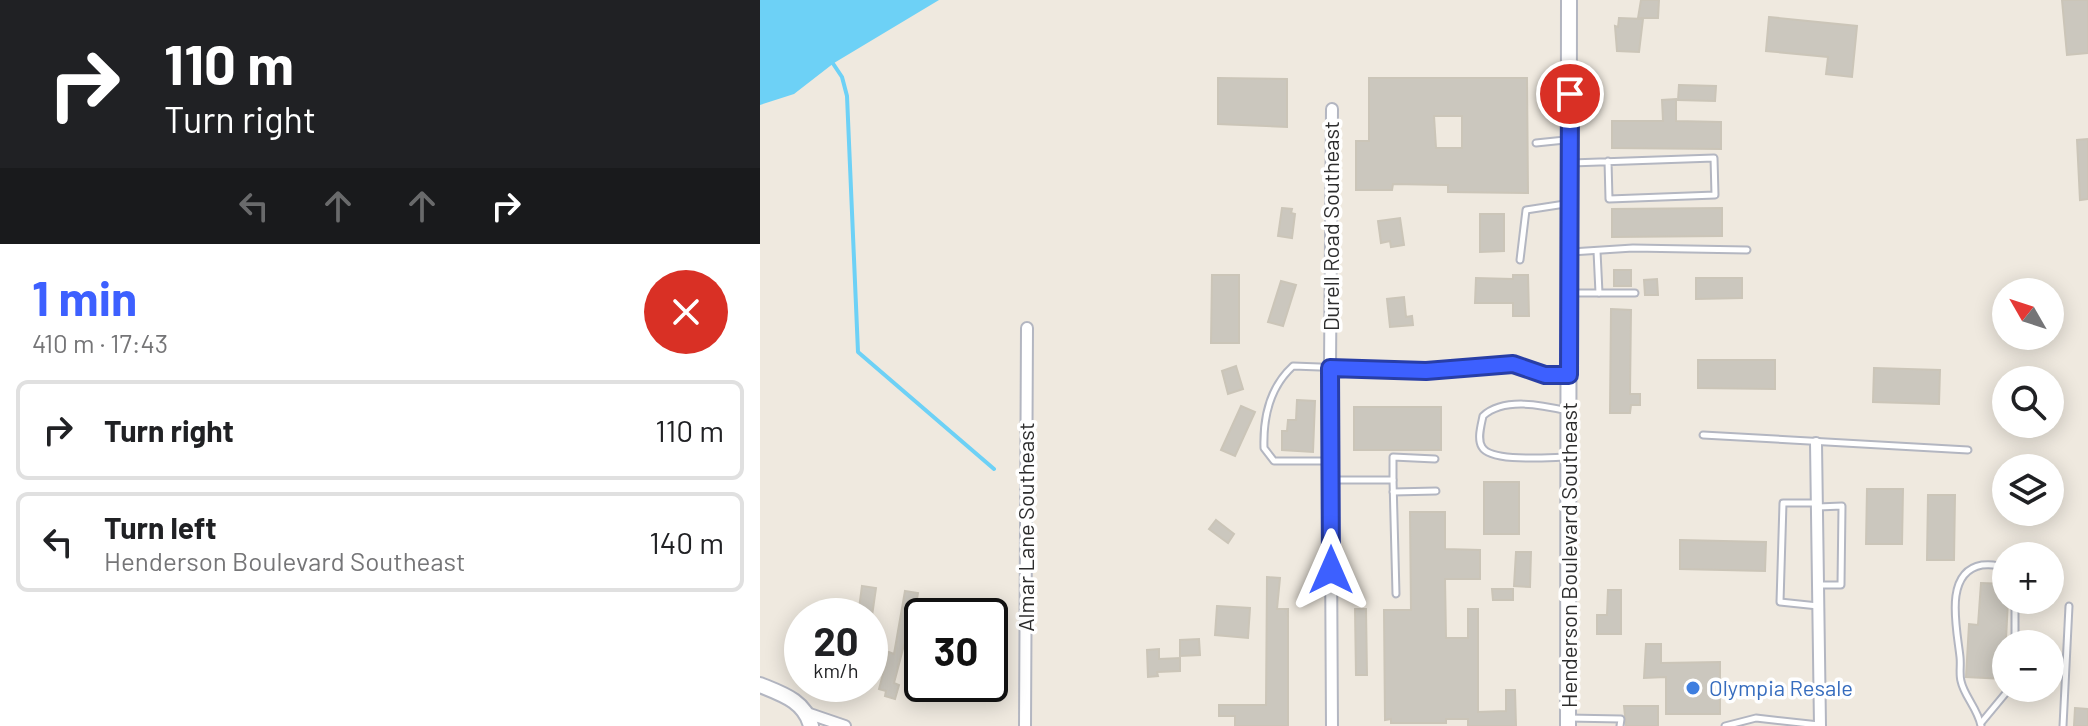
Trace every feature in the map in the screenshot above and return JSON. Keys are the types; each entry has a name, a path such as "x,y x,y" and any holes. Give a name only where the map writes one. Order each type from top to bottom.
{"street":[{"name":"Henderson Boulevard Southeast","path":"1569,0 1569,457 1578,720"},
{"name":"Durell Road Southeast","path":"1332,109 1332,726"},
{"name":"Almar Lane Southeast","path":"1025,726 1027,328"},
{"path":"1816,443 1820,726"},
{"path":"760,685 791,698 804,712 811,726"},
{"path":"804,712 845,726"}],"lane":[{"path":"1536,143 1570,139"},
{"path":"1570,163 1608,161 1714,158 1715,195 1609,199 1608,161"},
{"path":"1520,260 1526,210 1570,203"},
{"path":"1570,252 1633,248 1747,250"},
{"path":"1597,251 1599,293"},
{"path":"1570,293 1635,293"},
{"path":"1330,461 1274,461 1264,448 1263,428 1270,402 1281,377 1293,366 1426,371 1513,364 1545,375 1569,375"},
{"path":"1569,412 1541,405 1498,406 1483,416 1480,445 1484,451 1497,456 1569,457"},
{"path":"1703,435 1968,450"},
{"path":"1396,594 1393,457 1435,459"},
{"path":"1330,480 1393,480"},
{"path":"1393,492 1436,491"},
{"path":"1818,585 1841,585 1842,506 1783,503 1780,602 1819,606"},
{"path":"1981,725 1961,683 1956,634 1957,589 1965,572 1972,567 1992,565"},
{"path":"2063,726 2069,606"},
{"path":"1981,725 1999,702"},
{"path":"1725,726 1756,718 1820,726"},
{"path":"1578,720 1621,719 1620,726"},
{"path":"1578,720 1584,726"},
{"path":"1578,720 1594,726"}],"water":[{"path":"760,0 939,0 834,63 794,94 760,105"}],"building":[{"path":"1641,0 1659,0 1658,18 1638,18"},
{"path":"2062,0 2088,0 2088,53 2067,55"},
{"path":"1769,17 1857,26 1852,77 1826,74 1828,57 1766,51"},
{"path":"1619,18 1643,19 1639,52 1617,51 1615,26 1618,27"},
{"path":"1218,78 1287,79 1287,127 1218,124"},
{"path":"1369,78 1527,78 1528,193 1448,192 1448,185 1393,184 1392,190 1356,190 1356,141 1369,141","holes":["1434,116 1462,116 1462,148 1436,148"]},
{"path":"1679,85 1716,86 1715,101 1678,100"},
{"path":"1676,99 1676,121 1721,122 1721,149 1612,148 1612,121 1663,121 1662,100"},
{"path":"2088,139 2088,199 2080,200 2077,140"},
{"path":"1282,208 1292,209 1291,213 1295,214 1292,238 1278,236"},
{"path":"1722,208 1722,236 1612,237 1612,209"},
{"path":"1480,214 1504,214 1504,251 1480,252"},
{"path":"1400,218 1404,245 1391,247 1390,241 1381,243 1378,221"},
{"path":"1614,270 1631,270 1631,286 1614,286"},
{"path":"1212,275 1239,275 1239,343 1211,343"},
{"path":"1513,275 1528,275 1529,316 1513,316 1513,303 1475,303 1476,278 1513,279"},
{"path":"1696,278 1742,278 1742,298 1696,299"},
{"path":"1657,279 1658,295 1645,295 1644,280"},
{"path":"1281,281 1296,285 1283,326 1268,322"},
{"path":"1404,297 1406,317 1412,316 1413,325 1390,327 1387,299"},
{"path":"1611,309 1631,310 1630,394 1640,394 1640,405 1631,405 1630,413 1610,413"},
{"path":"1698,360 1775,360 1775,389 1698,388"},
{"path":"1236,366 1243,389 1228,394 1222,371"},
{"path":"1874,368 1940,370 1939,404 1873,402"},
{"path":"1297,400 1315,401 1313,452 1282,450 1282,431 1287,431 1288,420 1296,420"},
{"path":"1241,406 1255,412 1235,456 1221,450"},
{"path":"1354,407 1441,407 1441,450 1354,450"},
{"path":"1484,482 1519,482 1519,534 1484,534"},
{"path":"1867,489 1903,489 1902,544 1866,544"},
{"path":"1928,495 1955,495 1954,560 1927,560"},
{"path":"1410,512 1445,512 1445,549 1480,550 1480,579 1445,579 1446,638 1468,638 1468,609 1478,609 1478,712 1506,711 1506,690 1515,690 1516,726 1468,726 1468,719 1446,719 1446,723 1391,723 1391,719 1385,720 1384,610 1411,610"},
{"path":"1216,520 1234,534 1228,543 1209,529"},
{"path":"1680,540 1766,542 1765,571 1680,569"},
{"path":"1516,552 1531,552 1530,587 1514,586"},
{"path":"1267,577 1280,578 1277,609 1288,609 1288,726 1235,726 1235,716 1219,716 1219,705 1266,705"},
{"path":"1981,583 1992,583 1992,614 2007,614 2006,630 1992,630 1992,678 1966,677 1969,624 1978,625"},
{"path":"862,586 876,588 875,598 860,598"},
{"path":"1492,589 1513,589 1513,600 1493,600"},
{"path":"1608,590 1621,590 1621,634 1597,634 1597,615 1607,615"},
{"path":"905,591 918,593 917,598 904,598 904,645 894,683 899,685 895,699 888,697 888,656 889,652 894,654"},
{"path":"1217,606 1250,608 1248,638 1215,635"},
{"path":"1355,609 1366,609 1367,675 1356,675"},
{"path":"1199,639 1200,655 1180,656 1180,640"},
{"name":"Olympia Resale","path":"1646,644 1661,644 1661,663 1720,662 1720,714 1666,714 1666,677 1644,678"},
{"path":"1159,649 1159,659 1180,658 1180,671 1157,672 1158,676 1148,677 1147,650"},
{"path":"1624,706 1658,706 1658,726 1626,726"},
{"path":"2075,708 2088,709 2088,726 2074,726"}],"waterway":[{"path":"832,62 842,77 847,96 858,352 994,469"}],"place":[{"name":"Olympia Resale","path":"1693,688"}],"route":[{"path":"1331,570 1330,368 1426,371 1513,364 1545,375 1569,375 1570,94"}]}
